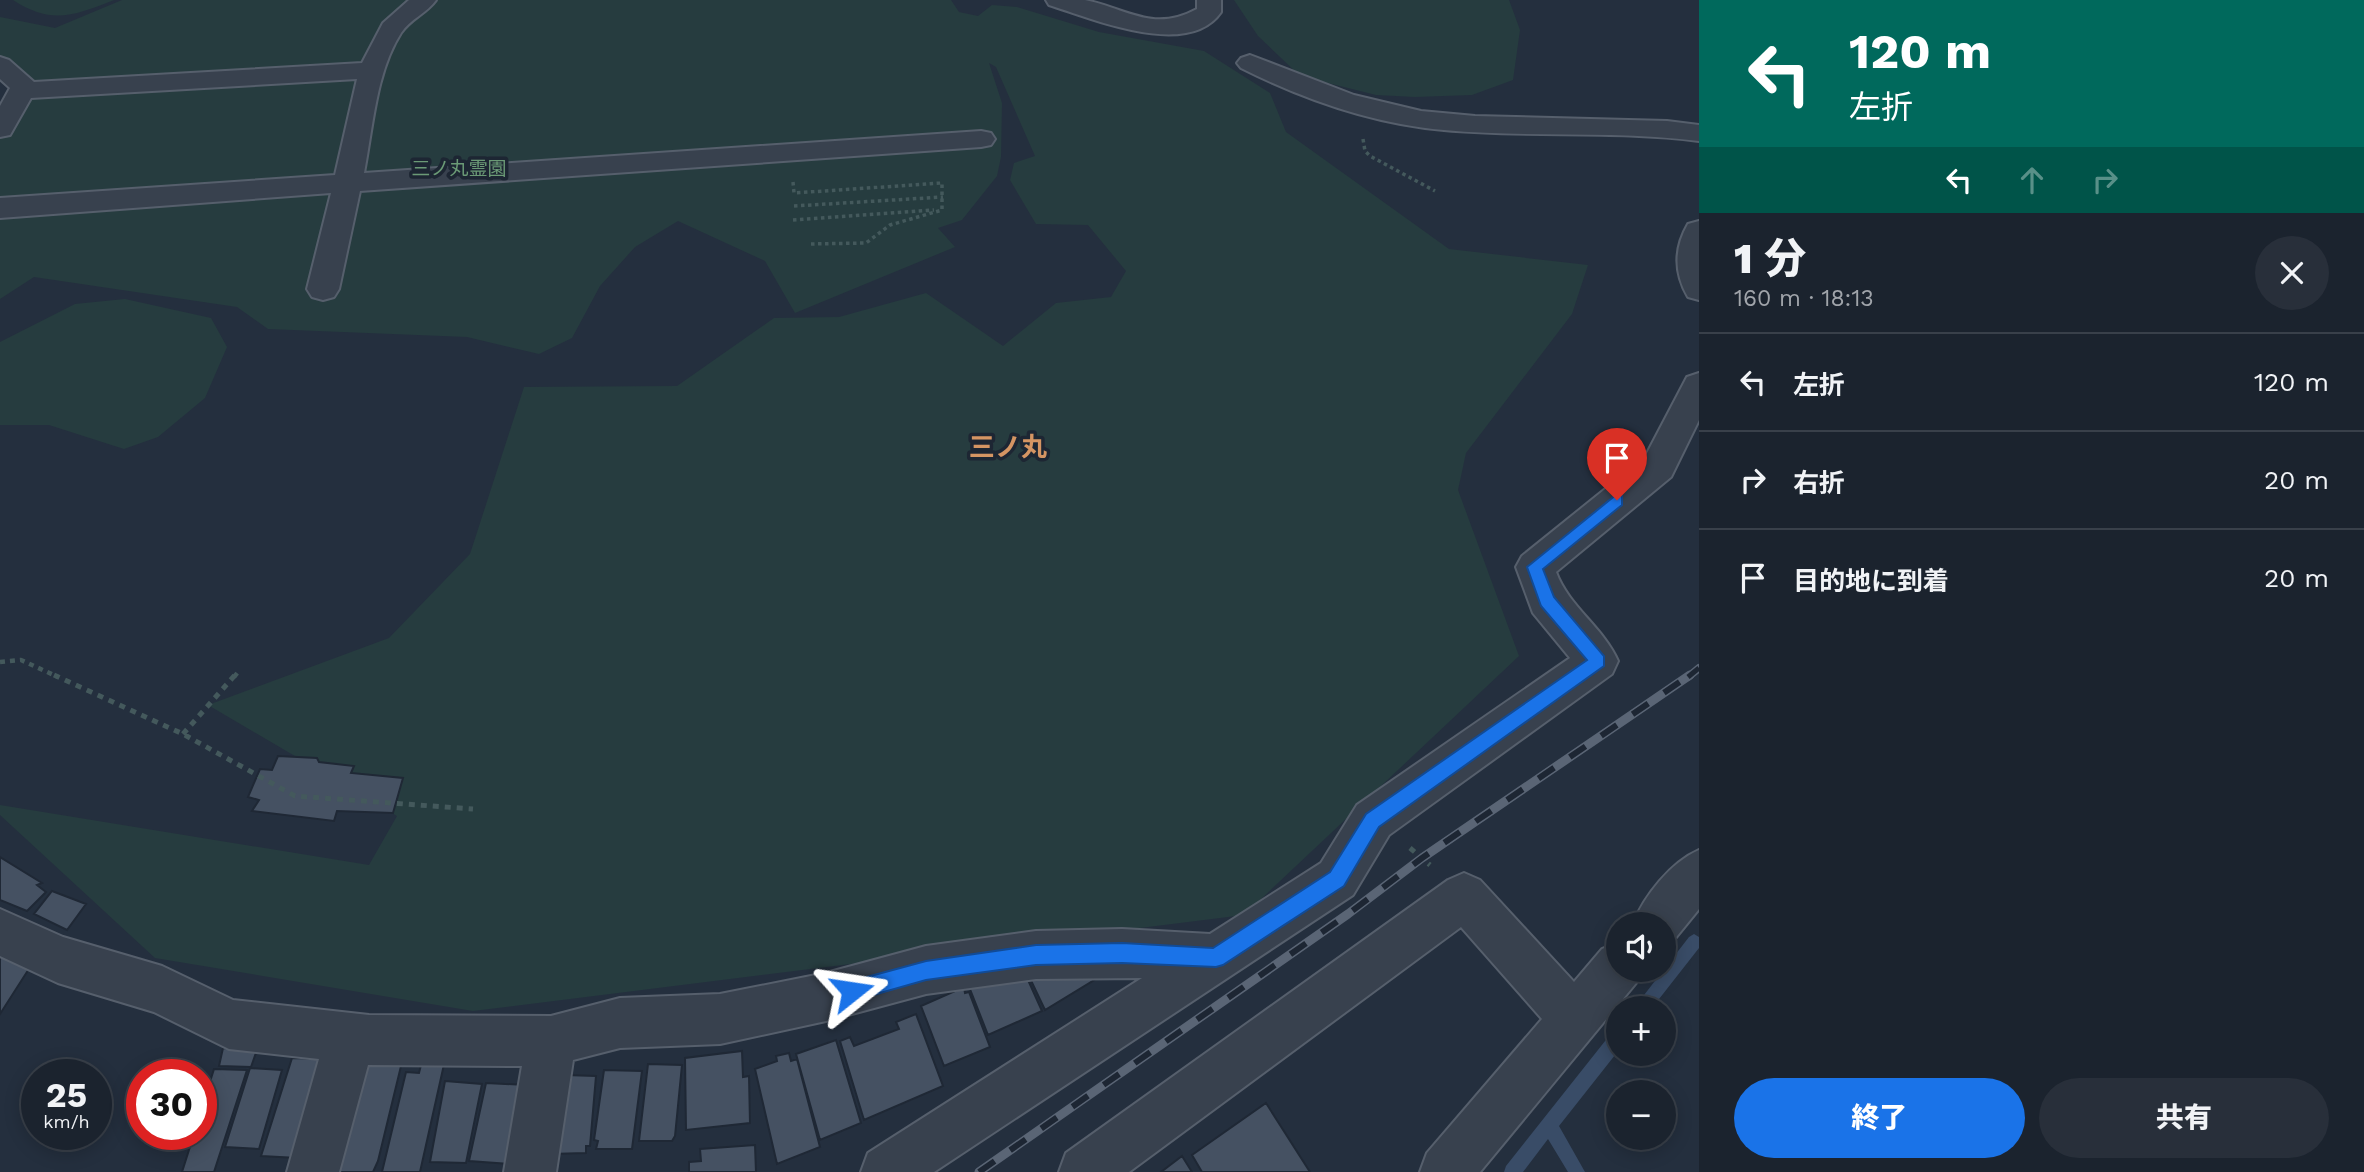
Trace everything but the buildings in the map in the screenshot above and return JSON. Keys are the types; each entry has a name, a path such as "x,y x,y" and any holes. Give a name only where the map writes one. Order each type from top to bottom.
{"street":[{"path":"323,289 374,70 389,34 398,21 424,0"},
{"path":"1058,0 1128,24 1153,28 1197,21 1209,12 1209,0"},
{"path":"1250,63 1301,86 1429,121 1584,124 1699,133"},
{"path":"0,65 24,87 0,130"},
{"path":"21,92 374,70"},
{"path":"0,208 981,139"},
{"path":"1699,231 1690,250 1691,268 1699,289"},
{"path":"887,1172 1337,879 1373,820 1598,661 1547,601 1535,567 1658,467 1699,386"},
{"path":"1669,912 1695,887"},
{"path":"1086,1172 1464,896 1574,1018"},
{"path":"0,932 58,959 162,990 229,1024 350,1038 551,1041 620,1023 720,1019 827,997 926,971 1036,955 1122,953 1216,958"},
{"path":"1446,1172 1606,981"},
{"path":"313,1172 350,1038"},
{"path":"530,1172 551,1041"}],"path":[{"path":"791,170 794,193 942,183 942,210"},
{"path":"794,206 943,197"},
{"path":"793,220 942,210"},
{"path":"811,244 866,243 871,235 886,227 942,210"},
{"path":"0,662 21,660 183,734 295,796 473,809"},
{"path":"183,734 239,671"},
{"path":"1373,820 1422,858 1464,896"}],"green space":[{"path":"13,0 114,0 74,14 51,15 39,13"},
{"name":"三ノ丸霊園","path":"122,0 951,0 959,12 978,16 992,5 1017,7 1099,32 1204,51 1270,93 1286,132 1449,249 1588,265 1572,314 1466,453 1458,490 1519,656 1244,915 473,1011 155,958 0,815 0,805 369,865 397,816 208,705 389,638 470,554 524,387 677,386 774,318 839,317 926,293 1003,346 1056,303 1111,297 1126,271 1088,225 1036,224 1010,180 1014,163 1035,156 996,67 989,63 1002,103 1001,157 997,176 962,220 938,228 955,247 795,313 765,261 678,221 635,247 600,286 572,338 539,354 467,337 268,329 237,307 34,277 0,299 0,110 15,84 0,73 0,17 55,28"},
{"path":"1234,0 1509,0 1520,30 1513,80 1472,95 1415,97 1376,95 1300,76 1258,36"},
{"path":"125,299 211,318 227,347 205,398 158,437 124,449 49,425 0,425 0,342 75,304"}],"waterway":[{"path":"1651,996 1694,942"},
{"path":"1549,1125 1606,1053"},
{"path":"1512,1172 1549,1125"},
{"path":"1549,1125 1577,1172"}],"railway":[{"path":"1688,677 1699,668"},
{"path":"979,1172 1348,914 1422,858 1690,675"}],"district":[{"name":"三ノ丸","path":"1008,447"}],"route":[{"path":"852,991 926,971 1036,955 1122,953 1216,958 1337,879 1373,820 1598,661 1547,601 1535,567 1617,500"}]}
